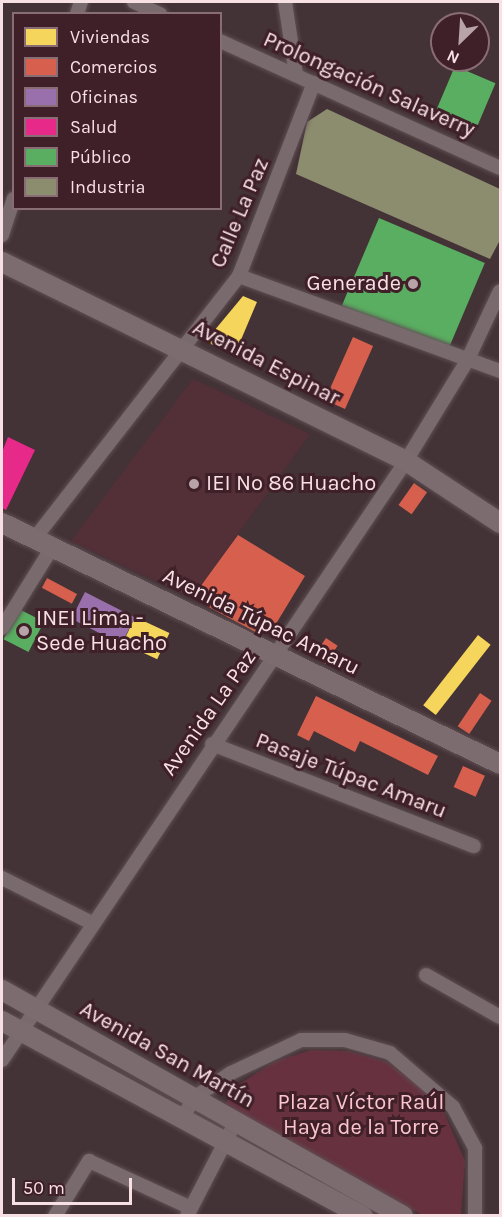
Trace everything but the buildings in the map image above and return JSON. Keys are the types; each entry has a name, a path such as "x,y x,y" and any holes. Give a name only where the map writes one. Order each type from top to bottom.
{"street":[{"path":"134,2 156,12"},
{"path":"285,2 296,75"},
{"name":"Prolongación Salaverry","path":"222,42 501,168"},
{"name":"Calle La Paz","path":"44,542 238,276 314,83"},
{"path":"2,235 12,205"},
{"name":"Avenida Espinar","path":"2,262 186,350 406,461 501,523"},
{"path":"238,276 467,361 501,371"},
{"name":"Avenida La Paz","path":"2,1060 90,922 212,744 275,657 406,461 467,361 501,291"},
{"name":"Avenida Túpac Amaru","path":"2,524 44,542 275,657 501,764"},
{"path":"2,628 44,542"},
{"name":"Pasaje Túpac Amaru","path":"212,744 474,846"},
{"path":"2,878 90,922"},
{"path":"426,975 501,1017"},
{"name":"Avenida San Martín","path":"2,990 403,1215"},
{"path":"2,1021 225,1143 363,1215"},
{"path":"182,1118 195,1097 266,1053 301,1040 345,1040 390,1053 424,1077 453,1107 475,1148 474,1215"},
{"path":"55,1215 89,1161 189,1212 236,1121"}],"shaded area":[{"name":"IEI No 86 Huacho","path":"193,379 310,434 192,598 71,541"}],"green space":[{"name":"Plaza Víctor Raúl Haya de la Torre","path":"311,1050 348,1051 387,1062 440,1103 465,1161 461,1215 422,1215 225,1105 236,1086 276,1061"}],"place":[{"name":"Generade","path":"413,284"},
{"name":"IEI No 86 Huacho","path":"194,484"},
{"name":"INEI Lima - Sede Huacho","path":"24,631"}]}
